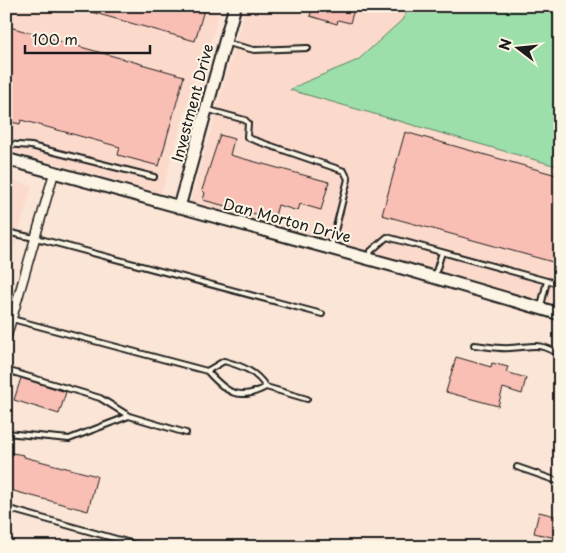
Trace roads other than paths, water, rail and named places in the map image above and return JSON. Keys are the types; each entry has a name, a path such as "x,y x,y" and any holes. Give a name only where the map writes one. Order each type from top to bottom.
{"street":[{"name":"Investment Drive","path":"179,207 235,6"},
{"name":"Dan Morton Drive","path":"6,160 369,259 560,314"},
{"path":"6,339 54,173"}],"lane":[{"path":"225,43 254,50 308,48"},
{"path":"206,109 245,120 248,124 247,137 251,139 344,171 348,179 331,249"},
{"path":"6,144 31,146 154,176"},
{"path":"6,232 36,238 322,314"},
{"path":"369,259 370,251 387,237 560,284"},
{"path":"434,278 442,252"},
{"path":"540,308 547,281"},
{"path":"12,319 207,371 222,387 240,395 253,394 266,387"},
{"path":"474,345 510,348 532,345 547,347 560,355"},
{"path":"207,371 224,361 237,364 260,377 266,387 307,399"},
{"path":"6,370 100,398 129,416 186,433"},
{"path":"6,433 69,439 129,416"},
{"path":"517,467 560,482"},
{"path":"6,508 145,547"},
{"path":"449,547 460,547"}]}
